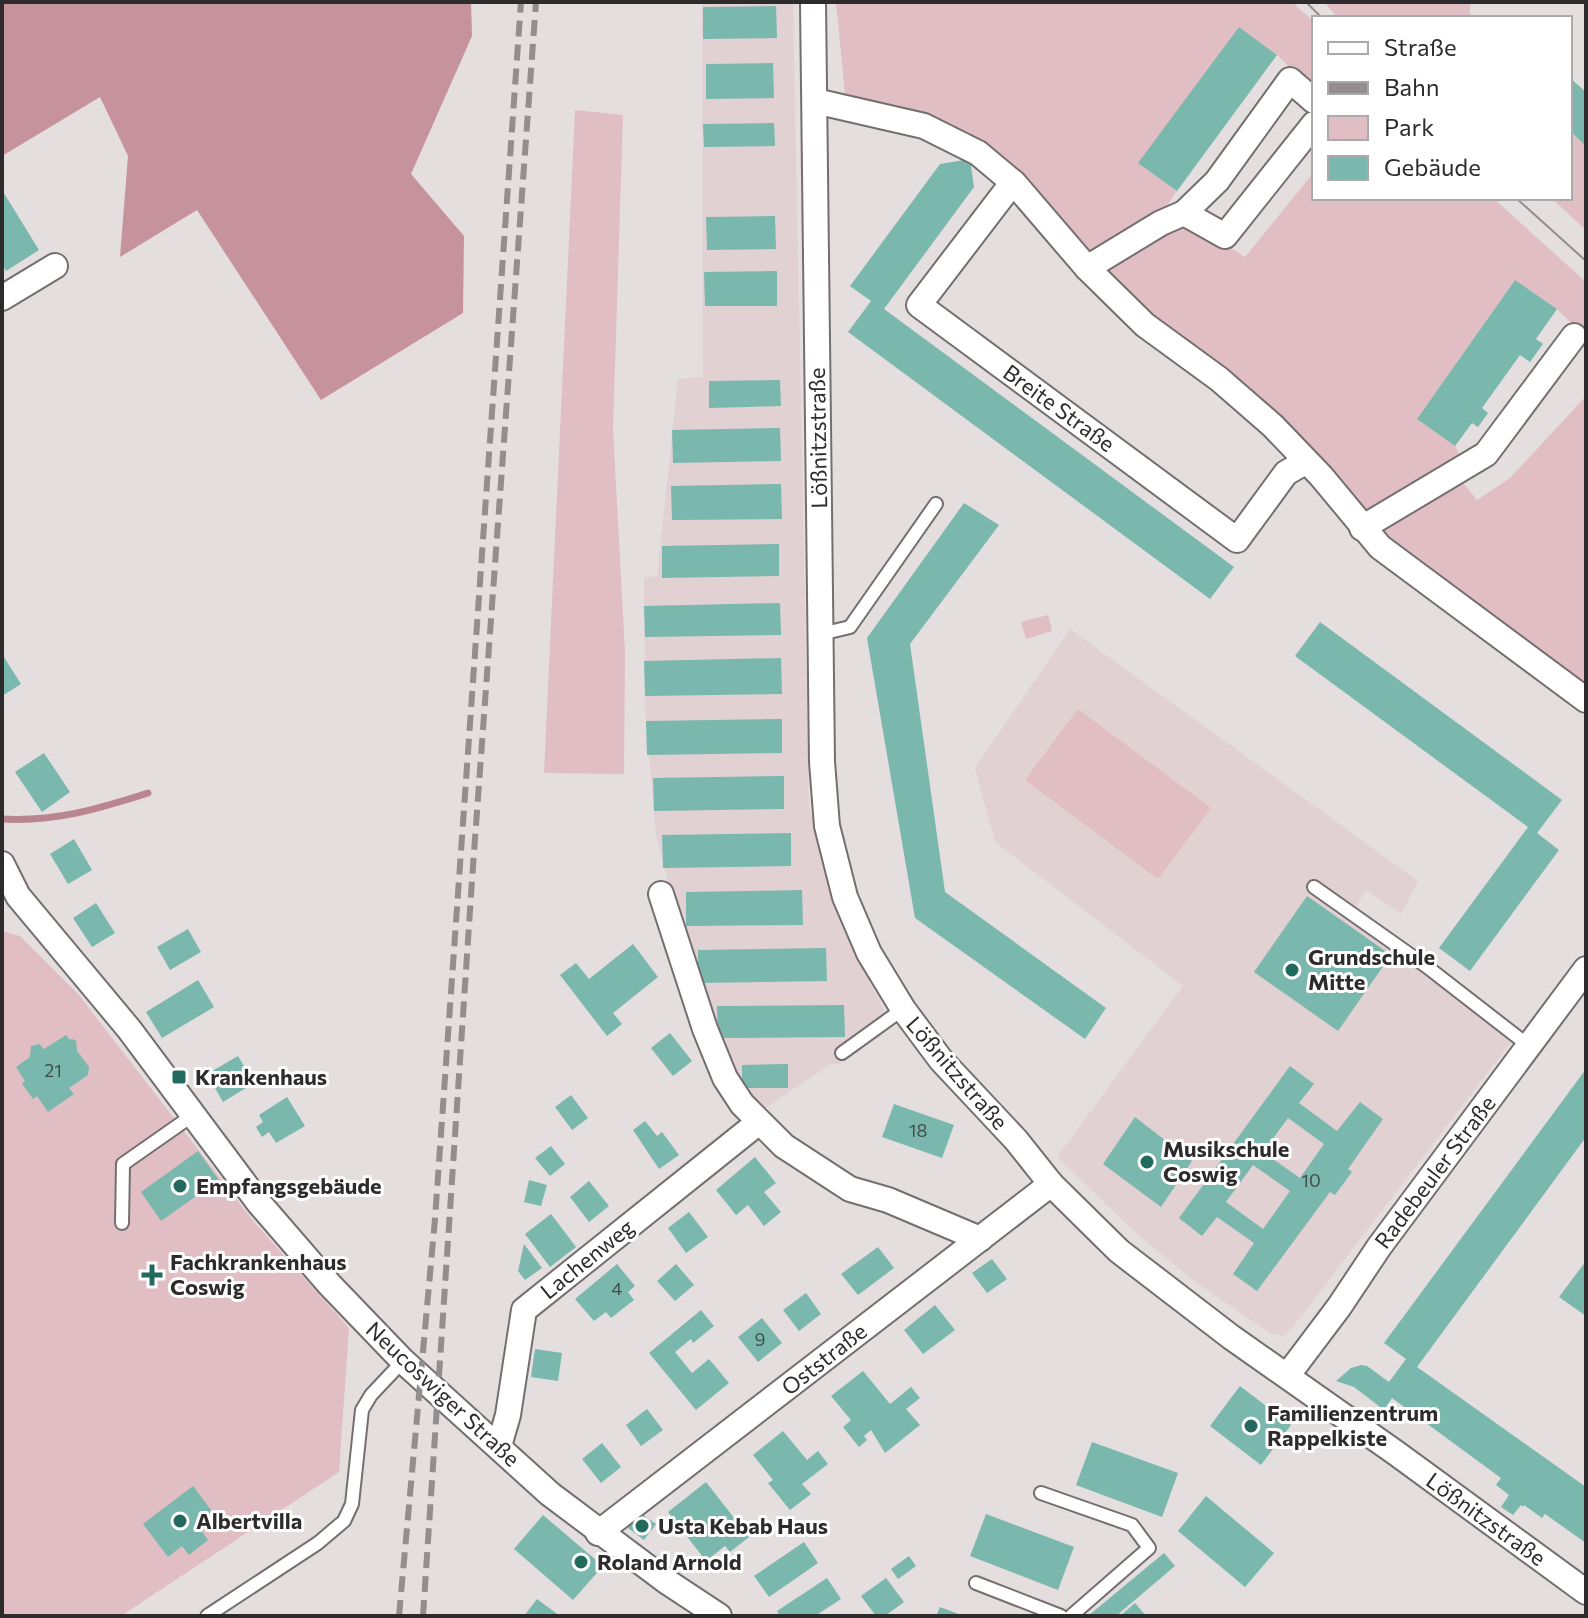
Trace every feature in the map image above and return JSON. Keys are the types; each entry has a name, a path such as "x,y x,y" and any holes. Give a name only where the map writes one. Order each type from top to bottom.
{"street":[{"name":"Lößnitzstraße","path":"813,2 822,762 827,826 845,897 869,953 903,1009 941,1060 1016,1140 1051,1184 1119,1251 1231,1337 1586,1592"},
{"path":"1087,268 1161,223 1184,213 1217,181 1290,80 1312,99"},
{"path":"815,101 924,126 978,153 1013,182 1087,268 1145,325 1219,379 1273,426 1321,476 1380,547 1586,700"},
{"path":"1184,213 1225,236 1312,127"},
{"name":"Breite Straße","path":"1013,182 919,305 1237,540 1286,473 1305,462"},
{"path":"2,298 55,266"},
{"path":"1362,528 1486,454 1574,336"},
{"name":"Neucoswiger Straße","path":"2,864 10,901 129,1029 259,1203 329,1284 403,1361 550,1494 598,1533 719,1616"},
{"path":"661,894 705,1029 725,1078 742,1104 784,1146 850,1189 888,1200 980,1239"},
{"name":"Radebeuler Straße","path":"1287,1376 1586,969"},
{"name":"Lachenweg","path":"499,1446 508,1415 524,1310 759,1122"},
{"name":"Oststraße","path":"598,1533 1051,1184"}],"lane":[{"path":"821,634 850,627 936,504"},
{"path":"1314,887 1426,966 1529,1046"},
{"path":"842,1053 903,1009"},
{"path":"122,1223 123,1164 193,1115"},
{"path":"207,1616 318,1543 344,1521 352,1504 362,1410 371,1395 403,1361"},
{"path":"1041,1493 1132,1525 1149,1548 1071,1616"},
{"path":"976,1583 1061,1616"}],"shaded area":[{"path":"2,2 471,2 472,36 411,174 464,236 463,313 321,400 197,210 120,257 128,156 100,97 2,156"},
{"path":"702,2 793,2 809,805 839,921 892,1026 839,1064 830,1064 762,1111 741,1089 686,951 656,835 645,709 644,578 657,576 678,379 703,377"},
{"name":"Grundschule Mitte","path":"1070,629 1418,881 1401,914 1366,890 1349,918 1511,1042 1283,1336 1270,1333 1194,1281 1137,1234 1057,1157 1183,986 995,842 975,768"}],"green space":[{"path":"836,2 1292,2 1312,20 1312,89 1277,55 1239,27 1139,163 1177,191 1156,222 1183,225 1204,232 1245,257 1312,174 1312,200 1495,200 1586,282 1586,338 1557,309 1515,280 1417,419 1455,446 1464,462 1453,470 1477,500 1510,478 1586,396 1586,690 1369,522 1146,324 978,151 846,105"},
{"path":"1324,2 1470,2 1470,16 1336,16"},
{"path":"575,110 623,115 613,429 625,652 624,774 544,773"},
{"path":"1572,133 1586,146 1586,230 1553,200 1572,200"},
{"path":"1048,615 1052,631 1026,639 1021,622"},
{"path":"1078,709 1211,808 1158,879 1025,780"},
{"name":"Fachkrankenhaus Coswig","path":"2,931 20,936 79,995 254,1222 349,1328 339,1472 121,1616 2,1616"}],"building":[{"path":"776,6 777,38 703,39 703,7"},
{"path":"1239,27 1277,55 1177,191 1138,163"},
{"path":"773,63 774,98 706,99 706,64"},
{"path":"1572,80 1586,92 1586,146 1572,133"},
{"path":"774,123 775,146 704,147 703,124"},
{"path":"970,159 974,187 884,309 1234,567 1210,599 848,332 871,301 850,286 940,164"},
{"path":"2,190 39,250 6,271 2,264"},
{"path":"775,216 776,249 707,250 706,217"},
{"path":"777,271 777,306 705,306 704,272"},
{"path":"1515,280 1557,309 1536,339 1543,344 1530,362 1520,355 1482,408 1488,413 1478,427 1472,423 1455,446 1417,419"},
{"path":"780,380 781,406 709,408 709,381"},
{"path":"780,428 781,461 673,463 672,430"},
{"path":"781,484 782,519 672,520 671,486"},
{"path":"964,503 999,525 910,644 945,892 1106,1008 1085,1039 915,918 867,638"},
{"path":"779,544 779,576 662,578 662,546"},
{"path":"780,603 781,635 645,637 644,606"},
{"path":"1320,622 1562,800 1537,833 1559,850 1470,971 1439,948 1528,827 1295,656"},
{"path":"2,654 21,684 2,696"},
{"path":"781,658 782,694 645,696 644,661"},
{"path":"782,719 782,753 647,755 646,721"},
{"path":"44,753 70,792 42,812 15,772"},
{"path":"784,776 784,809 654,811 653,778"},
{"path":"791,833 791,866 663,868 662,835"},
{"path":"74,839 92,870 68,884 50,854"},
{"path":"802,890 803,925 686,926 686,892"},
{"path":"1307,896 1391,955 1338,1031 1254,972"},
{"path":"96,903 115,933 92,947 73,918"},
{"path":"188,929 201,952 170,970 157,947"},
{"path":"633,944 658,977 613,1013 622,1024 607,1036 560,975 576,963 589,979"},
{"path":"826,948 827,981 698,983 698,950"},
{"path":"198,980 214,1007 162,1038 146,1012"},
{"path":"844,1005 845,1037 718,1038 717,1006"},
{"path":"670,1033 692,1061 673,1076 651,1048"},
{"path":"66,1035 76,1040 77,1051 89,1067 88,1075 69,1088 74,1094 48,1112 37,1096 33,1099 22,1084 25,1081 16,1067 30,1057 31,1046 39,1044 44,1049"},
{"path":"238,1056 254,1083 223,1102 207,1074"},
{"path":"788,1064 788,1088 742,1088 742,1065"},
{"path":"1290,1066 1314,1084 1299,1103 1337,1131 1360,1102 1383,1119 1348,1169 1352,1172 1335,1195 1330,1192 1257,1291 1233,1274 1254,1243 1217,1217 1202,1236 1179,1218","holes":["1288,1118 1324,1144 1300,1178 1263,1152","1253,1165 1290,1191 1263,1229 1226,1202"]},
{"path":"1586,1069 1586,1137 1417,1367 1586,1487 1586,1543 1545,1514 1542,1518 1524,1505 1513,1515 1501,1507 1509,1495 1496,1485 1501,1478 1392,1398 1384,1410 1354,1387 1336,1381 1351,1368 1361,1365 1389,1382 1406,1359 1384,1343"},
{"path":"571,1095 588,1118 572,1130 555,1107"},
{"path":"287,1097 305,1126 276,1143 269,1132 262,1137 256,1127 263,1122 259,1115"},
{"path":"894,1104 954,1125 942,1158 882,1137"},
{"name":"Musikschule Coswig","path":"1135,1117 1192,1161 1161,1207 1103,1164"},
{"path":"645,1121 657,1136 662,1132 679,1155 659,1169 633,1130"},
{"path":"551,1146 565,1164 550,1176 535,1158"},
{"name":"Empfangsgebäude","path":"198,1151 219,1180 161,1221 141,1192"},
{"path":"755,1157 776,1183 764,1192 781,1212 764,1226 748,1205 736,1215 716,1190"},
{"path":"529,1180 547,1185 541,1206 524,1202"},
{"path":"589,1181 609,1206 589,1222 570,1197"},
{"path":"689,1212 708,1237 686,1253 668,1228"},
{"path":"551,1214 576,1247 550,1267 525,1234"},
{"path":"524,1244 542,1268 525,1280 518,1271"},
{"path":"878,1247 894,1268 858,1295 841,1274"},
{"path":"992,1259 1007,1279 987,1293 972,1273"},
{"path":"1586,1261 1586,1316 1559,1297"},
{"path":"617,1264 635,1286 628,1292 634,1300 611,1318 606,1312 594,1321 575,1299"},
{"path":"676,1264 694,1285 675,1301 657,1281"},
{"path":"806,1293 821,1314 799,1331 783,1310"},
{"path":"935,1305 955,1330 923,1354 904,1330"},
{"path":"701,1310 714,1326 693,1343 691,1339 675,1352 692,1373 709,1359 729,1383 696,1410 649,1353"},
{"path":"762,1318 782,1343 758,1362 738,1337"},
{"path":"535,1349 562,1353 558,1381 531,1377"},
{"path":"863,1371 890,1404 911,1387 920,1398 906,1409 920,1425 885,1453 871,1430 864,1436 867,1440 859,1447 843,1427 851,1420 831,1396"},
{"name":"Familienzentrum Rappelkiste","path":"1240,1386 1291,1425 1261,1465 1210,1426"},
{"path":"647,1409 663,1430 641,1446 626,1425"},
{"path":"783,1431 807,1460 818,1451 828,1464 802,1484 811,1494 790,1510 768,1483 773,1480 753,1455"},
{"path":"1092,1442 1178,1473 1162,1517 1076,1485"},
{"path":"602,1443 621,1467 601,1483 582,1459"},
{"path":"706,1482 749,1537 730,1552 725,1546 706,1561 668,1512"},
{"name":"Albertvilla","path":"193,1486 217,1518 201,1530 208,1540 189,1555 182,1546 168,1557 143,1524"},
{"path":"1206,1496 1274,1553 1245,1587 1178,1531"},
{"name":"Usta Kebab Haus","path":"639,1512 656,1524 644,1540 628,1528"},
{"path":"986,1514 1074,1547 1058,1590 970,1556"},
{"path":"543,1515 603,1566 573,1600 514,1549"},
{"path":"804,1542 818,1563 769,1597 754,1576"},
{"path":"1164,1553 1175,1566 1116,1616 1088,1616"},
{"path":"909,1556 916,1566 898,1579 891,1569"},
{"path":"827,1578 841,1599 815,1616 780,1616 777,1611"},
{"path":"886,1578 904,1602 885,1616 876,1616 861,1596"},
{"path":"537,1599 560,1616 524,1616"},
{"path":"1135,1603 1146,1616 1120,1616"},
{"path":"940,1607 964,1616 936,1616"}],"waterway":[{"path":"2,819 58,816 148,793"}],"tram line":[{"path":"1306,2 1320,16"},
{"path":"1518,200 1586,261"}],"railway":[{"path":"399,1616 435,1219 521,2"},
{"path":"423,1616 472,880 536,2"}],"place":[{"name":"Grundschule Mitte","path":"1292,970"},
{"name":"Krankenhaus","path":"179,1077"},
{"name":"Musikschule Coswig","path":"1147,1162"},
{"name":"Empfangsgebäude","path":"180,1186"},
{"name":"Fachkrankenhaus Coswig","path":"152,1275"},
{"name":"Familienzentrum Rappelkiste","path":"1251,1426"},
{"name":"Albertvilla","path":"180,1521"},
{"name":"Usta Kebab Haus","path":"642,1526"},
{"name":"Roland Arnold","path":"581,1562"}]}
